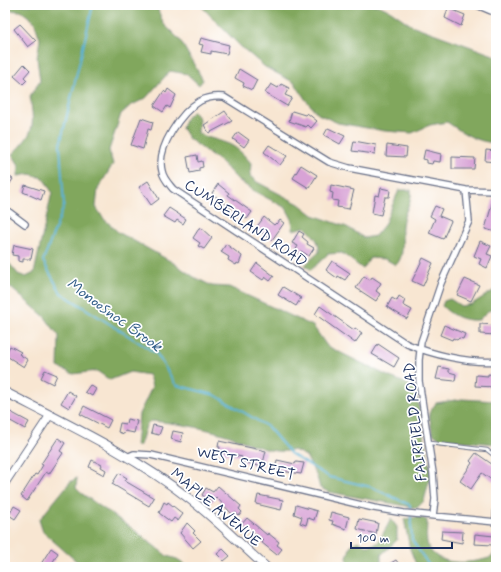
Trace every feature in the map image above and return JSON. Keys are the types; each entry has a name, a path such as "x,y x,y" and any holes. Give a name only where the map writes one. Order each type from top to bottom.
{"main road":[{"path":"5,392 127,457"},
{"name":"MAPLE AVENUE","path":"127,457 192,501 266,567"}],"street":[{"path":"477,5 496,13"},
{"name":"CUMBERLAND ROAD","path":"496,191 466,190 349,168 329,162 224,97 213,96 206,99 190,109 176,122 162,155 161,170 173,189 407,344 420,350 474,361 496,361"},
{"name":"FAIRFIELD ROAD","path":"434,516 435,499 433,473 419,381 420,350 441,283 468,221 466,190"},
{"path":"5,209 26,224"},
{"path":"5,483 50,415"},
{"name":"WEST STREET","path":"127,457 134,454 151,455 339,500 404,513 495,522"}],"lane":[{"path":"429,443 487,450 496,457"},
{"path":"495,522 496,496"}],"green space":[{"path":"5,5 159,5 157,7 163,23 180,40 203,80 199,85 187,74 170,71 146,98 130,106 121,114 109,150 113,164 98,189 96,207 103,218 118,232 172,262 194,277 212,286 229,287 313,326 327,346 390,377 415,387 431,474 424,501 417,508 329,492 320,488 317,477 306,456 294,450 276,451 258,447 205,429 151,421 146,426 140,445 136,446 139,414 152,387 149,375 130,372 110,380 97,371 73,374 58,367 59,336 44,316 5,283 5,258 18,274 26,277 34,273 52,192 43,178 30,174 18,176 19,165 12,154 26,140 32,128 30,96 40,81 37,58 40,39 34,21 21,11 5,10"},
{"path":"200,5 378,5 391,11 411,25 496,56 496,143 476,139 447,122 430,125 412,133 385,131 338,123 318,114 305,99 295,83 265,67 239,45"},
{"path":"193,111 199,119 198,133 230,144 240,151 251,163 250,176 257,182 299,204 313,215 347,227 364,238 375,236 384,225 399,190 411,190 411,198 402,226 402,251 399,261 396,265 385,259 370,258 363,269 342,253 328,254 311,270 305,265 319,252 315,238 305,227 293,230 292,219 286,208 252,190 237,179 222,163 188,138 182,128 185,119"},
{"path":"496,289 496,308 488,311 479,320 459,318 442,306 444,301 450,299 461,306 472,304"},
{"path":"462,399 496,401 496,444 440,439 432,433 429,413 436,403"},
{"path":"77,478 76,488 81,493 133,529 167,556 177,559 185,564 184,567 83,567 43,532 39,520 70,482"},
{"path":"418,517 427,520 426,535 429,548 441,559 458,562 477,561 492,557 496,549 496,567 417,567 410,549 404,519"},
{"path":"391,519 397,527 397,540 381,555 381,567 348,567 347,557 351,545 358,541 367,546 378,543"}],"building":[{"path":"448,8 465,15 461,26 445,18"},
{"path":"20,24 36,41 28,47 14,29"},
{"path":"201,38 229,45 227,54 211,51 211,54 201,52 203,45 199,44"},
{"path":"24,64 30,70 24,77 27,80 23,84 14,76"},
{"path":"239,69 257,80 252,90 243,86 244,83 235,78"},
{"path":"271,84 278,88 281,84 289,88 285,95 292,98 287,106 265,93"},
{"path":"168,89 176,95 170,108 167,106 163,112 154,106 164,91 166,93"},
{"path":"225,111 232,121 209,133 204,125"},
{"path":"292,111 305,115 307,113 317,121 311,128 308,125 306,127 289,121"},
{"path":"141,118 153,122 151,130 148,129 143,149 131,145"},
{"path":"328,128 345,136 340,144 324,135"},
{"path":"238,132 249,140 244,147 233,139"},
{"path":"354,141 376,145 375,154 352,151"},
{"path":"269,145 287,156 280,165 264,152"},
{"path":"387,145 407,148 406,157 386,156"},
{"path":"425,150 441,154 440,162 433,161 432,164 427,163 427,160 423,159"},
{"path":"486,150 496,151 496,162 485,161"},
{"path":"197,155 198,162 202,161 203,167 199,168 199,171 190,173 187,157"},
{"path":"452,157 475,158 474,169 452,169"},
{"path":"301,165 317,175 309,188 293,178"},
{"path":"5,174 13,179 5,191"},
{"path":"148,181 159,199 151,205 139,187"},
{"path":"218,184 229,193 228,195 252,212 247,219 212,193"},
{"path":"25,185 44,191 41,200 23,192"},
{"path":"331,185 354,190 349,209 337,207 338,201 332,200 333,193 330,192"},
{"path":"381,188 390,190 389,197 385,197 381,215 372,213 375,195 379,196"},
{"path":"494,197 496,197 496,232 485,229"},
{"path":"435,206 442,209 439,216 451,221 443,239 429,233 435,219 430,216"},
{"path":"169,208 186,219 183,224 177,220 175,223 163,216"},
{"path":"264,217 274,225 280,220 284,223 272,240 256,228"},
{"path":"200,227 212,238 204,249 198,246 200,243 193,238"},
{"path":"299,231 304,234 302,237 308,242 307,244 314,248 309,256 301,251 300,253 295,251 298,246 292,243"},
{"path":"480,241 491,246 487,254 492,256 487,268 479,264 481,259 474,256"},
{"path":"226,244 242,256 239,264 237,263 236,265 228,260 229,257 221,252"},
{"path":"14,245 33,249 31,259 23,259 23,262 18,261 18,256 12,255"},
{"path":"423,258 433,263 423,286 412,281"},
{"path":"332,261 350,273 345,280 338,276 337,278 326,270"},
{"path":"257,263 274,276 270,281 265,277 263,280 251,272"},
{"path":"364,276 370,280 372,277 381,283 376,291 380,294 376,301 356,288"},
{"path":"465,279 479,285 471,301 457,295"},
{"path":"283,287 301,298 296,306 278,295"},
{"path":"399,296 405,300 403,305 412,310 407,319 387,307 392,298 397,301"},
{"path":"320,306 354,330 355,328 362,333 355,343 315,314"},
{"path":"480,324 496,325 496,335 480,334"},
{"path":"444,325 465,334 463,339 459,338 457,340 453,338 452,340 440,335"},
{"path":"378,344 399,358 394,367 372,354"},
{"path":"10,346 21,352 19,354 28,360 24,367 5,355"},
{"path":"439,367 449,369 449,372 456,374 455,381 436,379"},
{"path":"45,370 57,375 53,384 41,378"},
{"path":"488,374 496,375 496,387 475,386 476,375 488,376"},
{"path":"90,385 96,389 92,396 85,392"},
{"path":"68,391 76,396 69,408 61,403"},
{"path":"84,406 111,420 107,428 80,414"},
{"path":"5,409 29,422 25,429 5,418"},
{"path":"127,419 137,421 134,433 125,431 124,434 118,432 120,423 126,424"},
{"path":"153,425 162,427 159,435 151,433"},
{"path":"173,431 183,433 181,442 171,439"},
{"path":"58,438 65,443 60,451 63,453 49,474 46,472 27,501 21,496 35,474 37,475 43,465 41,464"},
{"path":"219,441 266,451 262,467 241,461 242,457 219,452"},
{"path":"476,453 496,467 496,483 482,473 471,489 460,481 472,463 470,461"},
{"path":"92,460 102,465 101,467 106,470 104,475 89,467"},
{"path":"277,460 295,464 296,462 304,463 301,474 275,470"},
{"path":"119,473 127,478 125,481 154,498 149,506 112,484"},
{"path":"218,486 241,506 239,509 242,512 239,516 235,512 233,515 216,497 212,502 202,495 206,488 213,492"},
{"path":"258,495 283,500 281,510 256,504"},
{"path":"164,502 167,504 168,502 183,514 178,521 174,518 171,522 159,513"},
{"path":"296,505 317,511 314,520 308,518 306,525 300,523 302,517 294,514"},
{"path":"14,506 21,510 15,519 9,515"},
{"path":"331,512 349,517 346,529 332,524 333,521 329,520"},
{"path":"247,518 267,535 268,533 279,542 277,545 282,549 277,555 261,542 263,540 241,525"},
{"path":"359,519 378,523 376,534 357,529"},
{"path":"187,523 195,531 193,533 201,541 193,548 180,533"},
{"path":"442,531 463,532 462,543 441,539"},
{"path":"475,534 494,536 493,545 474,544"},
{"path":"51,548 58,553 50,567 39,567"},
{"path":"223,549 230,556 224,561 217,554"},
{"path":"396,560 401,567 384,567"}],"waterway":[{"name":"Monoosnoc Brook","path":"93,5 60,145 64,206 43,261 61,293 157,354 176,385 215,395 268,427 291,454 329,477 371,487 410,505 412,540 430,567"}]}
